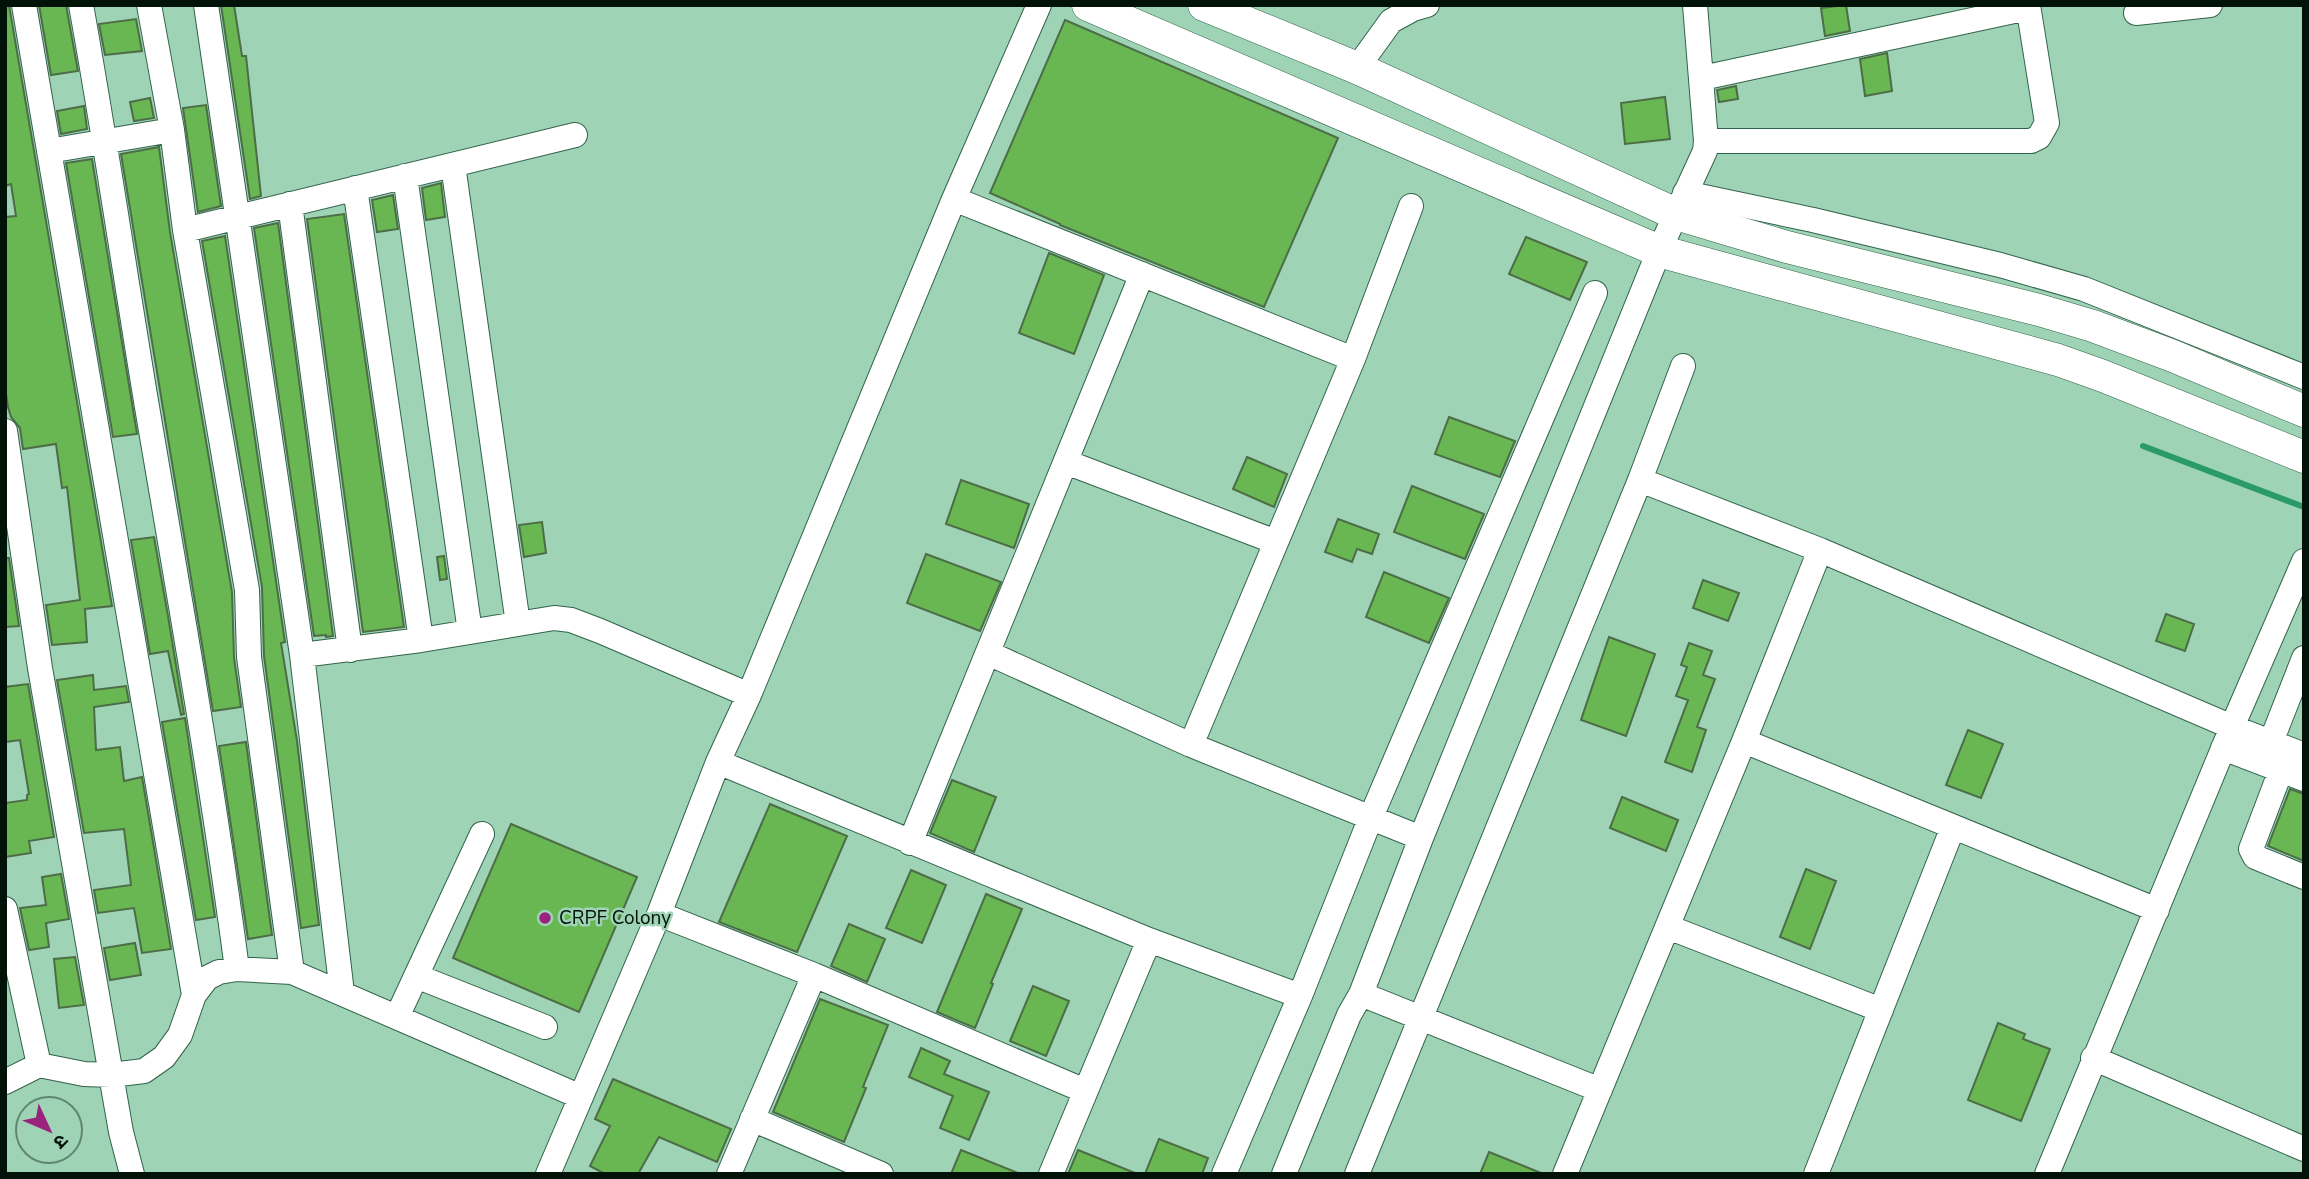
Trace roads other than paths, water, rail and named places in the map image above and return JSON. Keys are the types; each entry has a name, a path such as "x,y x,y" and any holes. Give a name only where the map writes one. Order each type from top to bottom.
{"main road":[{"path":"1088,5 1660,251 2058,360 2304,457"},
{"path":"1204,5 1787,247 2093,326 2304,411"}],"street":[{"path":"24,5 194,995"},
{"path":"81,5 191,656 237,969"},
{"path":"149,5 247,590 249,657 292,972"},
{"path":"206,5 302,655 342,993"},
{"path":"548,1174 659,914 718,762 749,695 954,199 1039,5"},
{"path":"1357,68 1391,22 1413,9 1427,5"},
{"path":"1284,1174 1349,1015 1361,994 1421,838 1660,251 1705,151 1695,5"},
{"path":"2136,13 2210,5"},
{"path":"1702,78 2028,7 2046,123 2039,138 2031,141 1706,141"},
{"path":"49,151 172,130"},
{"path":"185,230 575,135"},
{"path":"453,164 518,624"},
{"path":"405,176 470,632"},
{"path":"355,188 421,640"},
{"path":"954,199 1353,359"},
{"path":"1681,203 1813,220 1960,255 2084,289 2304,377"},
{"path":"290,204 350,650"},
{"path":"1191,745 1353,359 1411,206"},
{"path":"910,843 1142,274"},
{"path":"1224,1174 1300,996 1371,817 1595,293"},
{"path":"1357,1174 1640,480 1683,366"},
{"path":"5,431 40,668 121,1132 132,1174"},
{"path":"1066,462 1276,542"},
{"path":"1640,480 1820,550 2228,737 2292,775 2251,849 2255,857 2304,877"},
{"path":"1565,1174 1820,550"},
{"path":"2047,1174 2093,1058 2304,561"},
{"path":"302,655 421,640 554,618 571,620 749,695"},
{"path":"988,653 1191,745 1421,838"},
{"path":"2271,742 2304,658"},
{"path":"2228,737 2271,742 2304,755"},
{"path":"1744,741 2157,910"},
{"path":"718,762 1149,940 1300,996"},
{"path":"1816,1174 1953,827"},
{"path":"397,1017 482,834"},
{"path":"5,909 39,1065"},
{"path":"659,914 814,975 1085,1091"},
{"path":"1668,927 1881,1010"},
{"path":"1051,1174 1149,940"},
{"path":"5,1082 39,1065 84,1074 111,1075 144,1071 164,1057 180,1035 194,995 207,978 219,972 237,969 292,972 581,1097"},
{"path":"729,1174 814,975"},
{"path":"416,976 545,1027"},
{"path":"1361,994 1600,1090"},
{"path":"2093,1058 2304,1149"},
{"path":"752,1119 881,1174"}],"waterway":[{"path":"2143,446 2304,507"}],"place":[{"name":"CRPF Colony","path":"545,918"}]}
